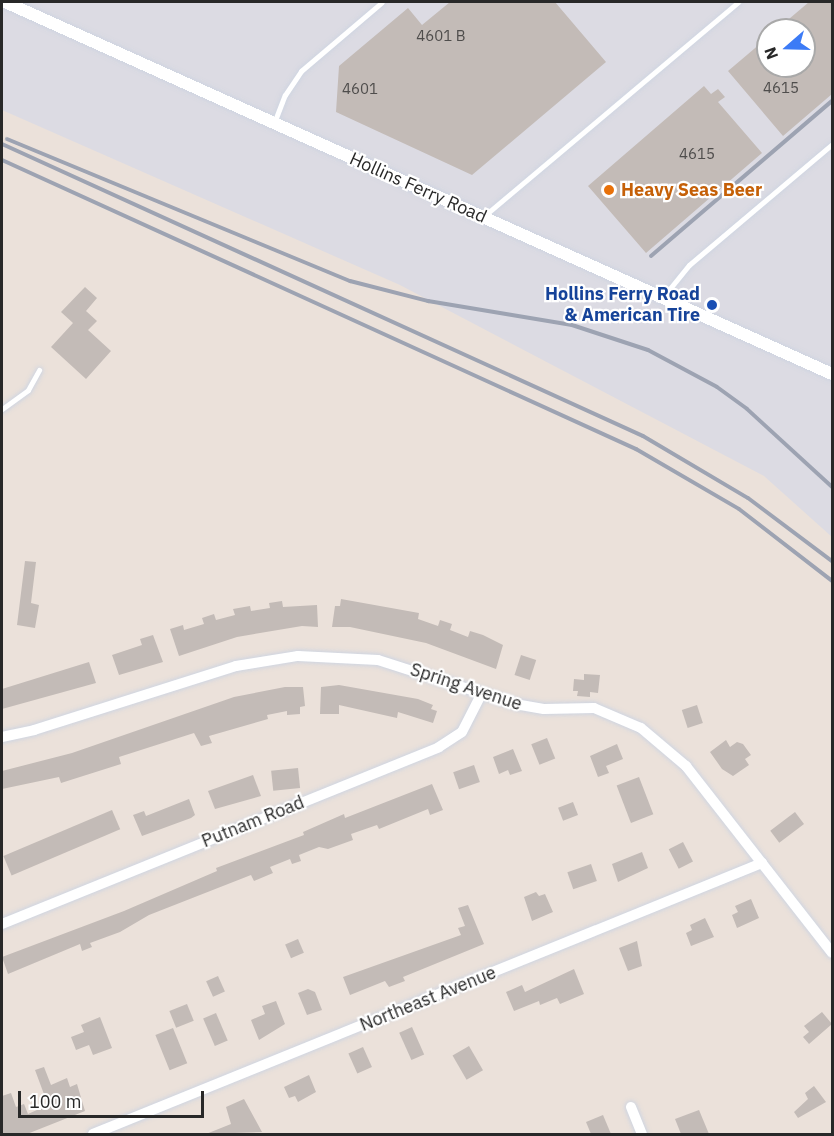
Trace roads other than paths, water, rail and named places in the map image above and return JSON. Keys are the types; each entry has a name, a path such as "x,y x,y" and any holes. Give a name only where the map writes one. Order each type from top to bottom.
{"street":[{"name":"Hollins Ferry Road","path":"5,2 832,374"},
{"name":"Spring Avenue","path":"2,737 34,730 236,666 298,656 378,660 544,710 594,708 641,728 686,766 832,954"},
{"name":"Putnam Road","path":"2,924 439,747 462,732 482,693"},
{"name":"Northeast Avenue","path":"93,1134 762,863"},
{"path":"631,1107 642,1134"}],"lane":[{"path":"274,123 285,95 301,71 382,2"},
{"path":"483,218 738,2"},
{"path":"662,298 689,266 832,144"},
{"path":"2,409 28,390 39,370"}],"railway":[{"path":"651,256 832,101"},
{"path":"7,139 350,281 428,301 572,325 648,350 717,387 747,409 832,487"},
{"path":"2,144 643,436 748,498 832,561"},
{"path":"2,160 636,449 739,509 832,581"}],"place":[{"name":"Heavy Seas Beer","path":"609,190"},
{"name":"Hollins Ferry Road & American Tire","path":"712,305"}]}
